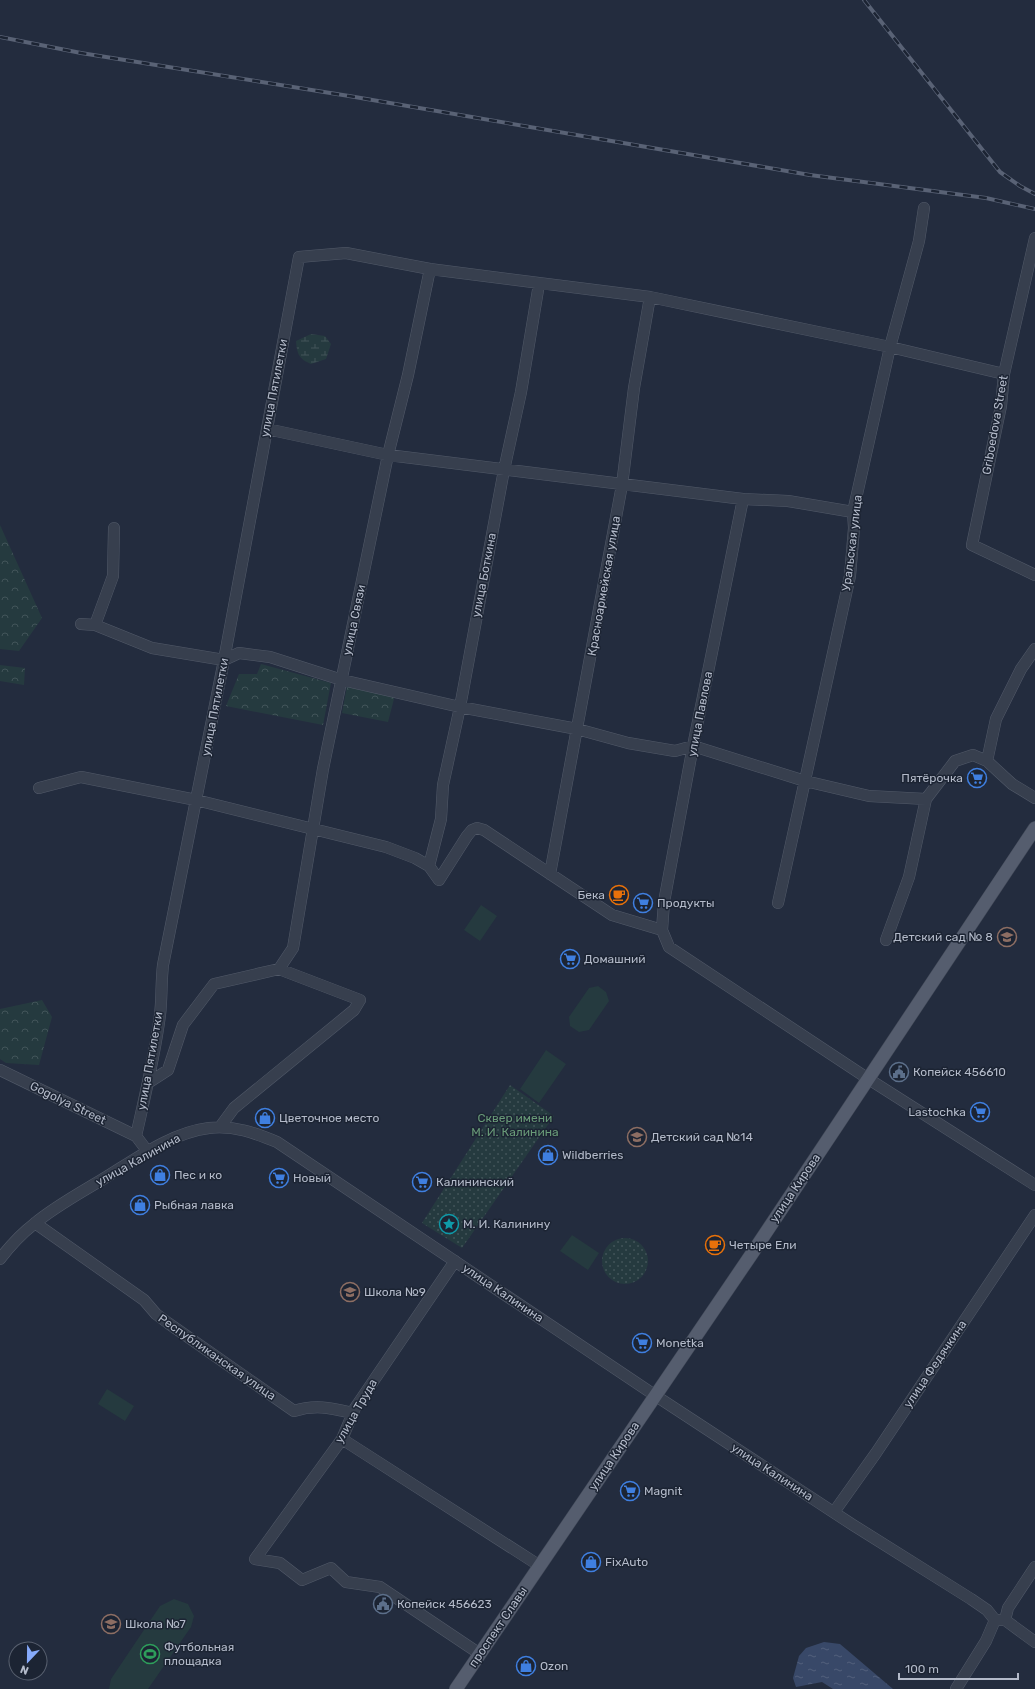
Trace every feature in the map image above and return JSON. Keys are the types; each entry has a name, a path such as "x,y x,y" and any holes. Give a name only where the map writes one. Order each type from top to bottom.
{"main road":[{"name":"улица Кирова","path":"540,1566 656,1396 1035,828"},
{"name":"проспект Славы","path":"456,1689 540,1566"}],"street":[{"name":"Уральская улица","path":"778,903 850,576 854,528 853,512 890,347 919,241 924,208"},
{"name":"Griboedova Street","path":"1035,238 1004,374 1001,406 972,545 1035,575"},
{"name":"улица Пятилетки","path":"136,1136 148,1082 160,1013 160,991 163,965 224,660 299,257 346,253 430,268"},
{"path":"430,268 540,284 650,297 890,347 1004,374"},
{"name":"улица Связи","path":"279,969 293,948 323,770 388,455 408,375 430,268"},
{"name":"улица Боткина","path":"429,866 441,819 443,785 460,707 504,470 521,392 540,284"},
{"name":"Красноармейская улица","path":"550,874 622,485 634,388 650,297"},
{"path":"267,429 388,455 743,499 788,501 853,512"},
{"name":"улица Павлова","path":"662,930 664,902 693,746 743,499"},
{"path":"95,625 113,576 114,528"},
{"path":"81,624 95,625 152,648 224,660 239,653 270,657 342,680 460,707 578,729 628,743 675,751 693,746 805,782 869,796 926,799"},
{"path":"987,761 996,718 1021,669 1035,649"},
{"path":"886,940 909,877 926,799 955,761 972,755 987,761 1012,784 1035,798"},
{"path":"39,788 81,777 196,800 386,847 415,858 429,866 439,880 466,836 472,830 477,828 484,830 612,915 662,930 669,947 867,1078 1035,1185"},
{"path":"148,1082 168,1070 183,1025 214,984 279,969 360,1000 354,1010 234,1108 220,1127"},
{"name":"Gogolya Street","path":"0,1070 136,1136"},
{"name":"улица Калинина","path":"0,1259 22,1234 35,1223 72,1198 148,1152 184,1134 196,1130 220,1127 234,1128 257,1134 277,1142 656,1396 971,1599 1000,1620 1035,1642"},
{"path":"136,1136 148,1152"},
{"name":"улица Федячкина","path":"834,1512 876,1453 1035,1215"},
{"name":"Республиканская улица","path":"35,1223 144,1300 156,1314 168,1323 294,1411 308,1407 324,1407 353,1413"},
{"name":"улица Труда","path":"455,1261 353,1413 342,1439 255,1560 280,1563 302,1580 331,1568 346,1582 380,1586 480,1654"},
{"path":"342,1439 540,1566"},
{"path":"956,1689 986,1640 1035,1568"}],"green space":[{"path":"311,334 325,336 331,344 326,359 311,364 299,356 296,341"},
{"path":"0,525 42,618 19,651 0,649"},
{"path":"261,664 331,683 323,725 226,706 239,674 257,674"},
{"path":"0,665 25,668 24,685 0,681"},
{"path":"347,686 395,695 388,722 342,713"},
{"path":"481,905 497,916 480,941 464,930"},
{"path":"598,986 606,992 609,1001 589,1030 579,1032 570,1026 569,1017 589,988"},
{"path":"42,1000 52,1017 39,1065 6,1063 0,1059 0,1009"},
{"path":"546,1050 566,1064 539,1103 520,1089"},
{"name":"Сквер имени М. И. Калинина","path":"510,1085 554,1116 462,1248 422,1223"},
{"path":"572,1235 599,1253 588,1270 560,1251"},
{"path":"621,1238 629,1238 638,1242 644,1248 648,1261 644,1274 638,1280 629,1284 621,1284 612,1280 606,1274 602,1265 602,1257 606,1248 612,1242"},
{"path":"107,1389 134,1406 125,1421 98,1404"},
{"path":"174,1599 188,1604 194,1616 191,1627 148,1689 109,1689 111,1679 160,1606"}],"water":[{"path":"824,1642 840,1644 893,1689 833,1689 822,1682 796,1687 793,1678 799,1656 806,1648"}],"railway":[{"path":"864,0 1000,172 1020,186 1035,194"},
{"path":"0,37 81,53 349,96 810,175 986,198 1035,209"}],"place":[{"name":"Пятёрочка","path":"977,778"},
{"name":"Бека","path":"619,895"},
{"name":"Продукты","path":"643,903"},
{"name":"Детский сад № 8","path":"1007,937"},
{"name":"Домашний","path":"570,959"},
{"name":"Копейск 456610","path":"899,1072"},
{"name":"Lastochka","path":"980,1112"},
{"name":"Цветочное место","path":"265,1118"},
{"name":"Детский сад №14","path":"637,1137"},
{"name":"Wildberries","path":"548,1155"},
{"name":"Пес и ко","path":"160,1175"},
{"name":"Новый","path":"279,1178"},
{"name":"Калининский","path":"422,1182"},
{"name":"Рыбная лавка","path":"140,1205"},
{"name":"М. И. Калинину","path":"449,1224"},
{"name":"Четыре Ели","path":"715,1245"},
{"name":"Школа №9","path":"350,1292"},
{"name":"Monetka","path":"642,1343"},
{"name":"Magnit","path":"630,1491"},
{"name":"FixAuto","path":"591,1562"},
{"name":"Копейск 456623","path":"383,1604"},
{"name":"Школа №7","path":"111,1624"},
{"name":"Футбольная площадка","path":"150,1654"},
{"name":"Ozon","path":"526,1666"}]}
